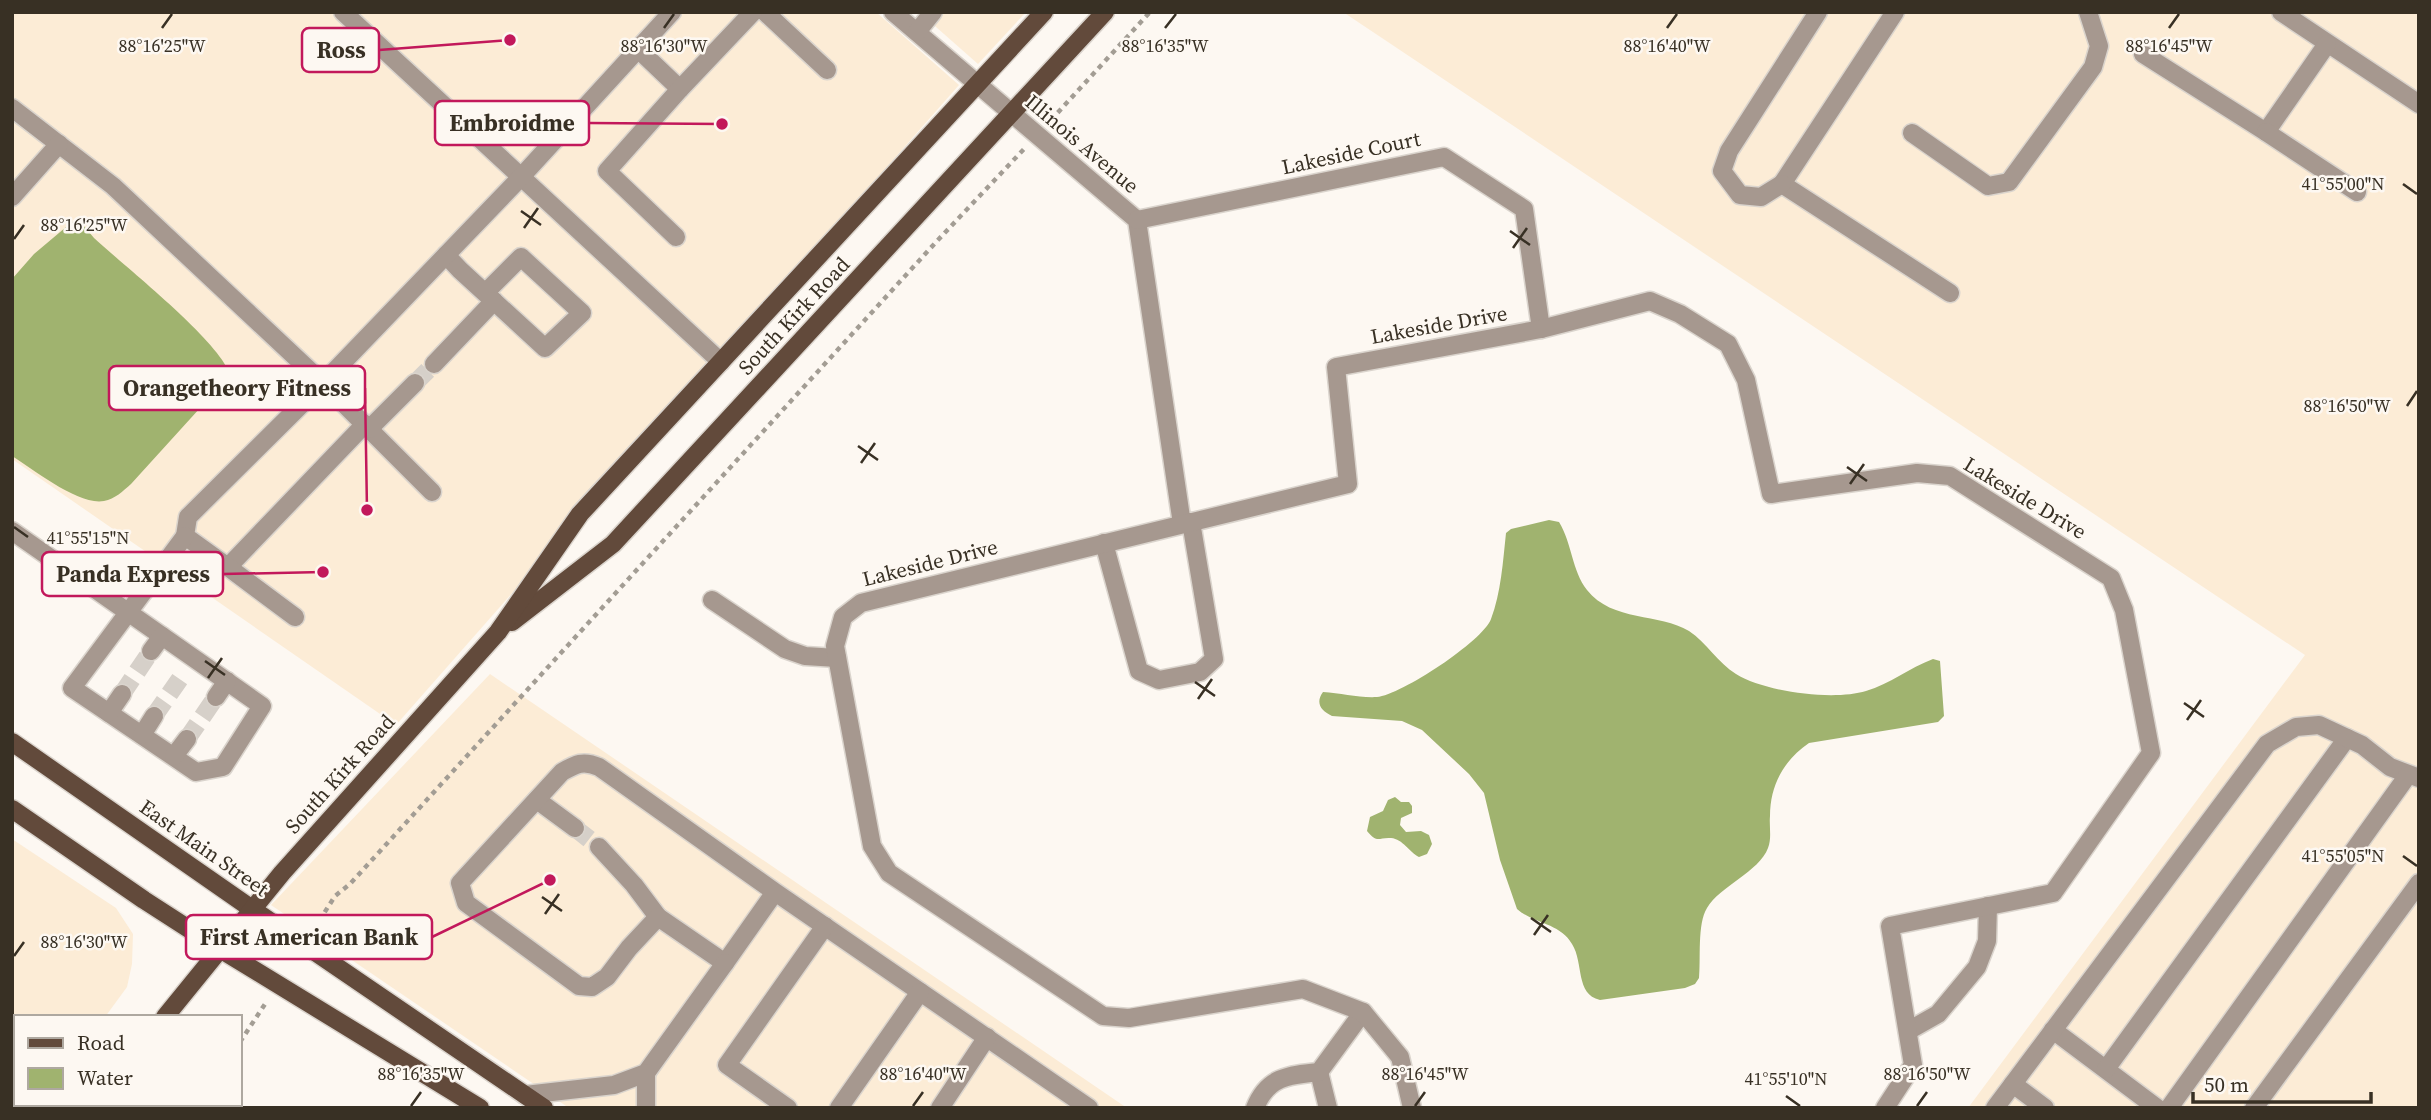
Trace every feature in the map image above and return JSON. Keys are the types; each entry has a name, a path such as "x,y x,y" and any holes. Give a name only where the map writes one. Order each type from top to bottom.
{"main road":[{"name":"South Kirk Road","path":"167,1015 282,873 498,632 580,514 1044,12"},
{"name":"South Kirk Road","path":"498,632 613,544 1105,12"},
{"name":"East Main Street","path":"12,742 544,1108"},
{"path":"12,809 220,949 480,1108"}],"street":[{"path":"343,12 721,362"},
{"path":"12,531 127,612 162,636 189,665 227,681 262,706 223,767 196,772 72,688 127,612 185,536 188,517 323,383 521,177 672,12"},
{"path":"676,237 607,171 752,12"},
{"path":"765,12 827,70"},
{"name":"Illinois Avenue","path":"893,12 1137,220 1186,523 1214,659 1200,672 1159,680 1139,671 1104,543"},
{"path":"917,32 933,12"},
{"path":"1818,12 1729,151 1722,171 1740,195 1761,197 1782,184 1895,12"},
{"path":"1912,133 1988,186 2009,182 2093,67 2099,46 2088,12"},
{"path":"2281,12 2419,104"},
{"path":"2266,132 2327,44"},
{"path":"638,50 680,89"},
{"path":"2143,54 2357,192"},
{"path":"12,108 113,186 323,383 432,492"},
{"path":"13,196 59,144"},
{"name":"Lakeside Court","path":"1137,220 1444,157 1524,209 1541,329"},
{"path":"1782,184 1950,293"},
{"path":"434,364 490,297 521,257 582,313 545,348 490,297 446,255"},
{"name":"Lakeside Drive","path":"1412,1108 1400,1057 1363,1012 1303,989 1129,1018 1103,1016 889,873 873,846 837,658 835,646 843,617 861,603 1348,484 1336,367 1541,329 1650,301 1679,314 1728,344 1746,380 1771,494 1917,473 1950,476 2111,578 2124,610 2151,753 2053,893 1891,926 1913,1065 1885,1108"},
{"path":"228,567 367,427 415,383"},
{"path":"185,536 295,617"},
{"path":"712,600 785,649 805,656 837,658"},
{"path":"151,651 162,636"},
{"path":"216,697 227,681"},
{"path":"109,713 122,694"},
{"path":"142,735 154,716"},
{"path":"1995,1108 2267,744 2295,727 2319,725 2362,745 2390,767 2413,776 2169,1108"},
{"path":"174,756 187,738"},
{"path":"2106,1069 2347,738"},
{"path":"657,917 607,977 592,987 579,986 466,903 460,883 562,772 578,763 587,762 599,767 775,892 1090,1108"},
{"path":"537,800 575,828"},
{"path":"599,847 634,885 657,917 725,963"},
{"path":"2254,1108 2419,883"},
{"path":"525,1095 614,1086 646,1073 775,892"},
{"path":"1908,1031 1938,1014 1977,967 1987,941 1988,906"},
{"path":"788,1108 727,1065 825,926"},
{"path":"839,1108 920,992"},
{"path":"1255,1108 1263,1090 1273,1083 1297,1074 1319,1072 1363,1012"},
{"path":"2053,1030 2157,1108"},
{"path":"940,1108 987,1037"},
{"path":"1319,1072 1328,1108"},
{"path":"646,1073 646,1108"},
{"path":"2013,1084 2045,1108"}],"path":[{"path":"335,896 350,884 937,241 1150,12"},
{"path":"242,1039 256,1020"}],"shaded area":[{"path":"12,12 876,12 959,85 396,725 12,459"},
{"path":"919,12 1026,12 978,64"},
{"path":"1343,12 2419,12 2419,1108 1968,1108 2305,655"},
{"path":"490,674 1127,1108 569,1108 271,905"},
{"path":"12,839 116,908 133,934 132,964 127,987 106,1015 14,1015 14,1106 40,1106 12,1108"}],"water":[{"path":"79,220 94,238 191,324 223,361 230,375 131,484 115,497 104,501 82,498 69,492 12,456 12,279 34,254 72,222"},
{"path":"1549,520 1559,522 1582,582 1597,600 1623,612 1677,625 1689,631 1736,674 1764,686 1818,695 1852,694 1875,688 1933,659 1940,661 1944,716 1938,722 1809,743 1792,757 1780,774 1773,794 1768,848 1748,872 1707,908 1701,932 1699,978 1695,984 1685,988 1600,1000 1592,997 1583,985 1576,952 1567,937 1517,909 1500,860 1484,793 1469,774 1422,730 1402,721 1332,716 1322,709 1319,703 1323,692 1370,697 1388,694 1422,677 1458,653 1485,629 1491,619 1503,566 1506,533 1511,529"},
{"path":"1395,797 1401,802 1409,802 1412,806 1412,813 1401,818 1400,825 1406,832 1421,831 1429,835 1432,844 1427,854 1419,857 1399,841 1391,838 1376,839 1367,831 1370,817 1383,811 1388,800"}],"tunnel":[{"path":"415,383 434,364"},
{"path":"122,694 151,651"},
{"path":"154,716 184,673"},
{"path":"187,739 216,697"},
{"path":"575,828 599,847"}],"place":[{"name":"Ross","path":"510,40"},
{"name":"Embroidme","path":"722,124"},
{"name":"Orangetheory Fitness","path":"367,510"},
{"name":"Panda Express","path":"323,572"},
{"name":"First American Bank","path":"550,880"}]}
